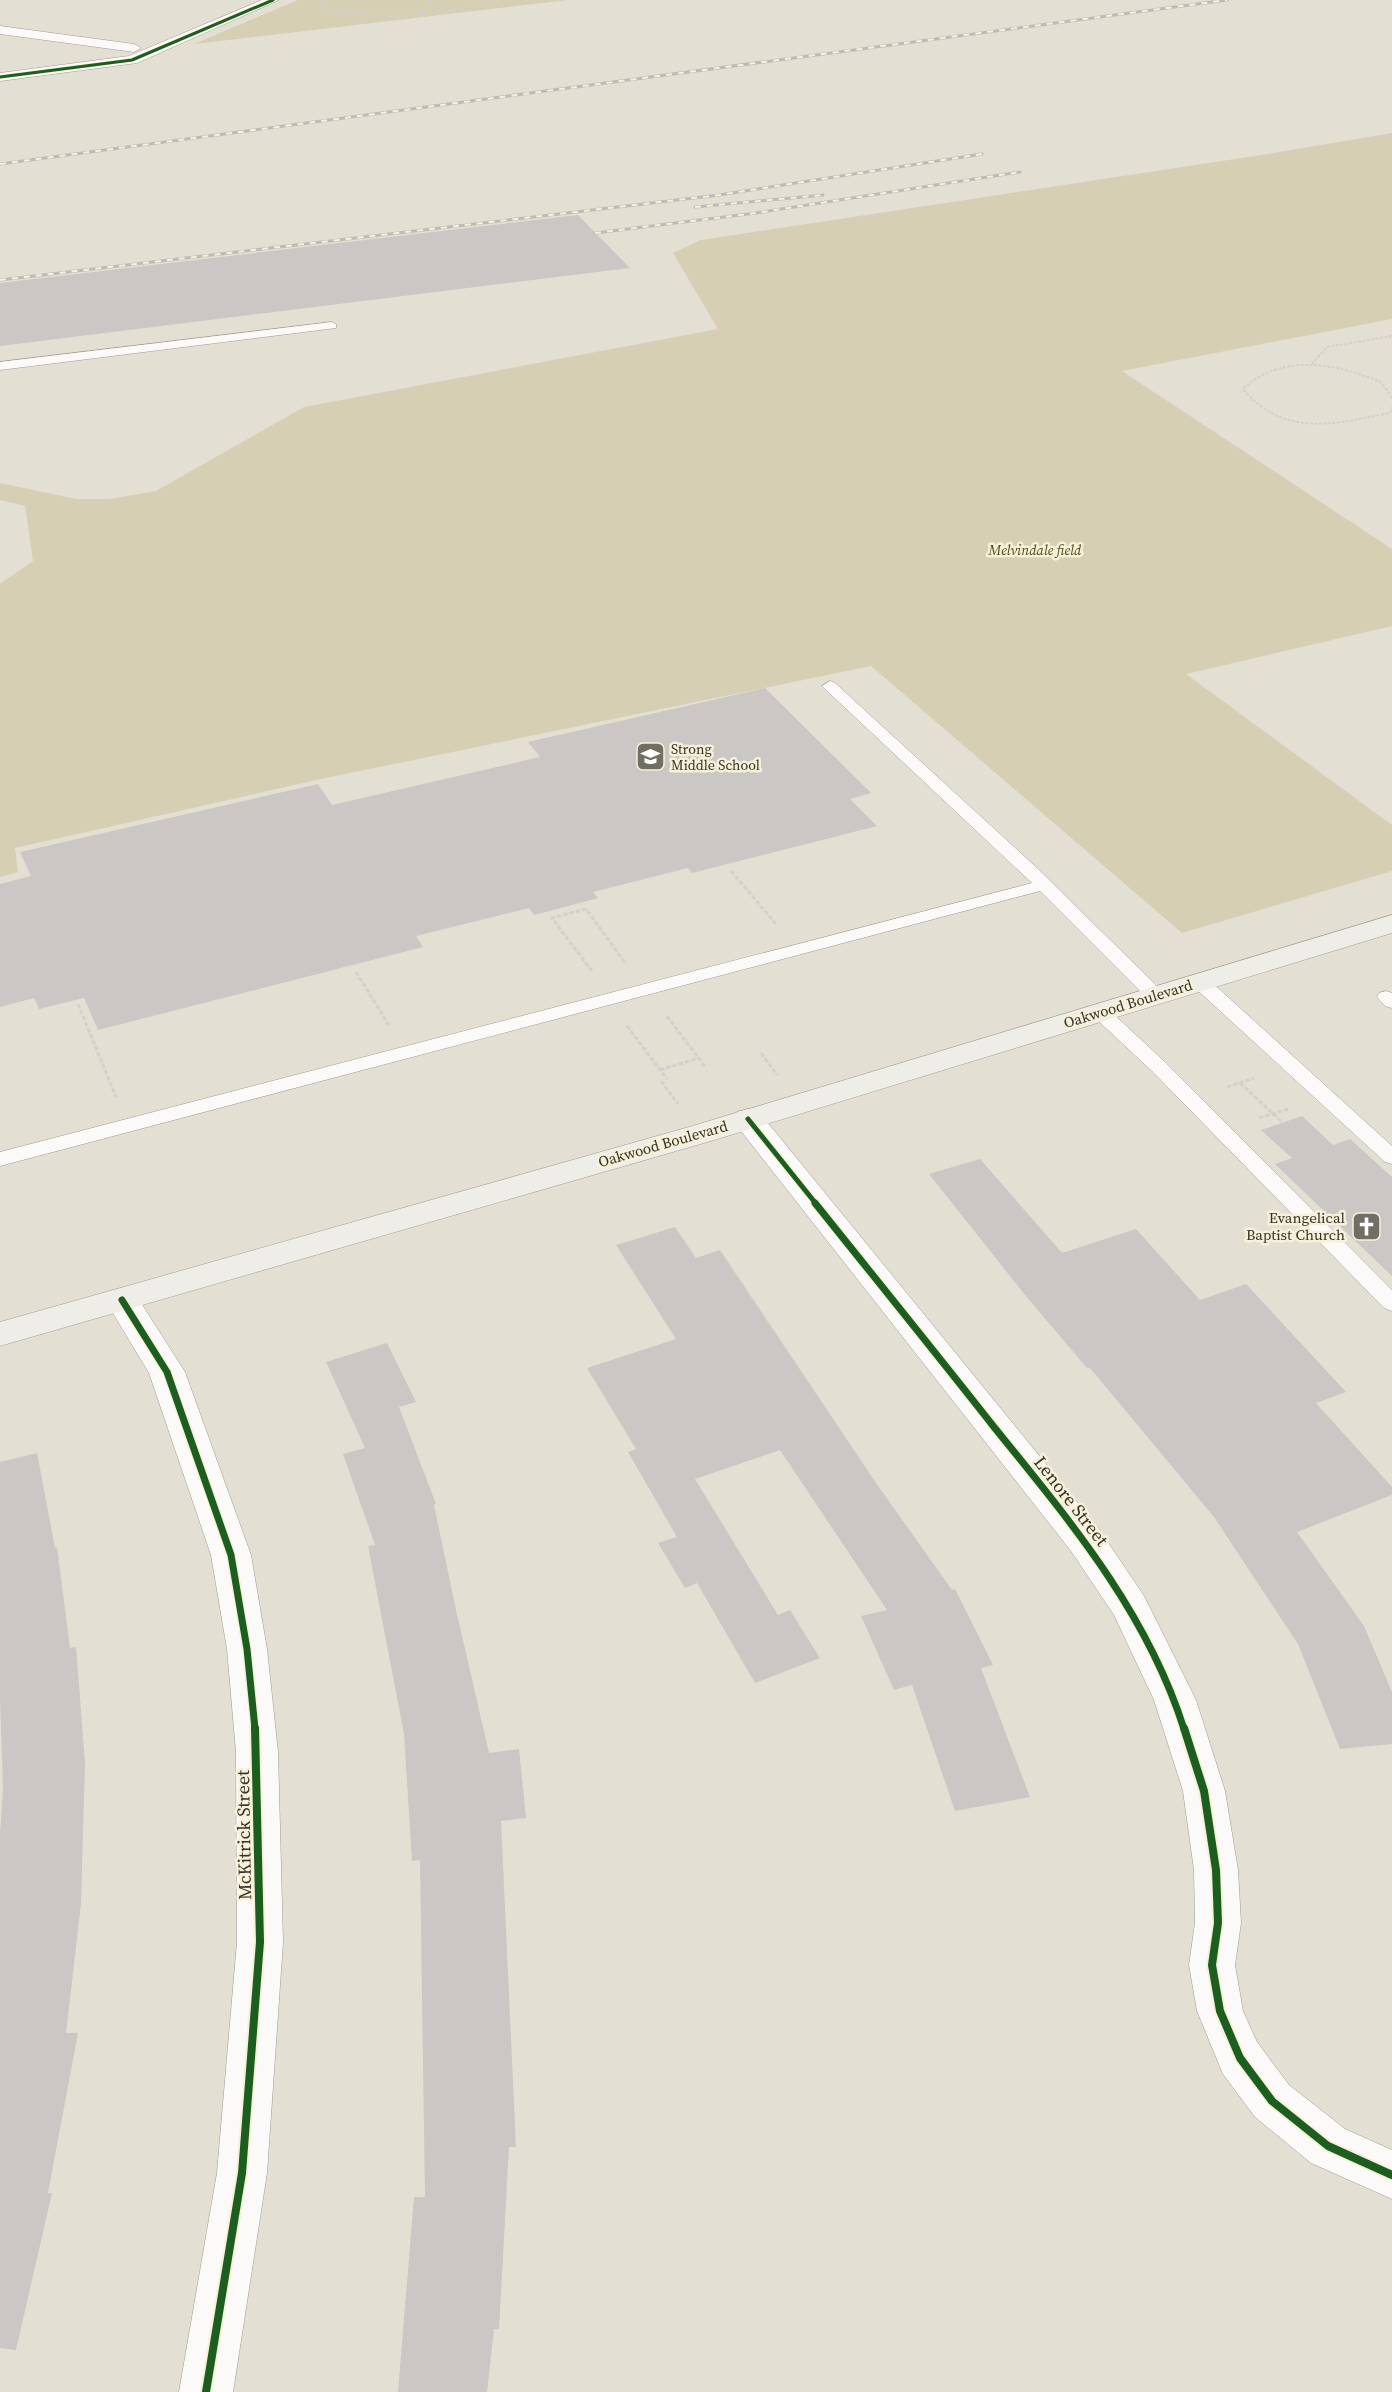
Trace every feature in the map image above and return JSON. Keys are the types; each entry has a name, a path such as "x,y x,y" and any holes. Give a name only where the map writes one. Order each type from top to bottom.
{"main road":[{"name":"Oakwood Boulevard","path":"0,1334 747,1119 1392,924"}],"street":[{"path":"0,77 132,60 273,0"},
{"path":"0,30 154,51"},
{"name":"Lenore Street","path":"747,1119 1085,1540 1130,1607 1175,1700 1204,1791 1216,1870 1218,1923 1212,1965 1220,2011 1240,2058 1272,2101 1328,2146 1392,2175"},
{"name":"McKitrick Street","path":"122,1300 167,1372 231,1555 247,1649 257,1752 260,1942 242,2173 206,2392"}],"lane":[{"path":"0,366 332,326"},
{"path":"830,686 1043,885 1156,996"},
{"path":"0,1159 1043,885"},
{"path":"1201,983 1392,1157"},
{"path":"1101,1013 1159,1067 1392,1303"}],"path":[{"path":"320,0 321,8 336,13 367,16 446,12 497,0"},
{"path":"422,14 429,6 430,0"},
{"path":"1312,364 1327,347 1392,336"},
{"path":"1392,398 1380,382 1348,369 1312,364 1273,369 1251,378 1244,389 1252,402 1278,417 1308,425 1341,422 1390,413 1392,407"},
{"path":"731,872 780,928"},
{"path":"596,976 552,918 586,909 630,968"},
{"path":"356,972 391,1029"},
{"path":"78,1004 118,1101"},
{"path":"662,1010 706,1068"},
{"path":"623,1021 667,1079"},
{"path":"760,1053 778,1075"},
{"path":"660,1070 699,1058"},
{"path":"1221,1089 1258,1077"},
{"path":"661,1081 679,1105"},
{"path":"1240,1083 1282,1122"},
{"path":"1252,1120 1296,1106"}],"green space":[{"path":"298,0 568,0 194,44"},
{"name":"Melvindale field","path":"1392,133 1392,319 1122,371 1392,549 1392,626 1186,674 1392,825 1392,871 1182,933 871,666 321,779 15,848 18,872 0,877 0,584 33,561 25,506 0,500 0,483 76,499 109,499 156,491 304,407 718,329 673,253 701,240"}],"building":[{"path":"578,215 630,268 0,346 0,283"},
{"name":"Strong Middle School","path":"765,688 871,793 850,799 877,826 692,873 688,868 593,892 598,898 534,915 529,908 416,936 423,947 98,1030 84,998 39,1009 34,998 0,1007 0,884 31,876 20,852 318,784 332,805 540,757 528,742"},
{"name":"Evangelical Baptist Church","path":"1302,1116 1333,1145 1350,1139 1392,1177 1392,1276 1275,1164 1292,1158 1261,1130"},
{"path":"980,1159 1062,1253 1136,1229 1200,1300 1246,1284 1346,1392 1316,1403 1392,1487 1392,1495 1297,1532 1364,1626 1392,1692 1392,1744 1340,1749 1298,1644 1214,1517 1090,1368 1087,1368 1025,1295 929,1174"},
{"path":"675,1227 696,1258 720,1250 876,1483 952,1590 955,1589 993,1665 981,1668 1030,1797 955,1811 912,1685 894,1690 861,1616 887,1610 780,1450 695,1479 778,1615 790,1610 820,1658 755,1683 697,1583 685,1588 658,1543 677,1537 628,1452 636,1449 587,1368 676,1339 616,1245"},
{"path":"387,1343 416,1402 399,1407 436,1504 434,1505 456,1610 489,1753 519,1749 526,1818 501,1821 516,2147 509,2147 499,2329 494,2329 487,2392 398,2392 414,2197 425,2197 420,1860 412,1861 404,1734 368,1546 375,1545 343,1454 365,1448 326,1362"},
{"path":"37,1453 55,1548 57,1547 70,1648 76,1647 85,1763 81,1904 66,2033 78,2033 48,2193 52,2193 16,2350 0,2348 0,1836 3,1787 0,1698 0,1462"}],"railway":[{"path":"0,164 1227,0"},
{"path":"0,280 719,195 982,154"},
{"path":"595,233 756,213 1020,172"},
{"path":"695,207 823,195"}],"cycle path":[{"path":"0,77 132,60 273,0"},
{"path":"748,1119 1085,1540 1130,1607 1175,1700 1204,1791 1216,1870 1218,1923 1212,1965 1220,2011 1240,2058 1272,2101 1328,2146 1392,2175"},
{"path":"122,1300 167,1372 231,1555 247,1649 257,1752 260,1942 242,2173 206,2392"}],"place":[{"name":"Strong Middle School","path":"650,757"},
{"name":"Evangelical Baptist Church","path":"1366,1227"}]}
